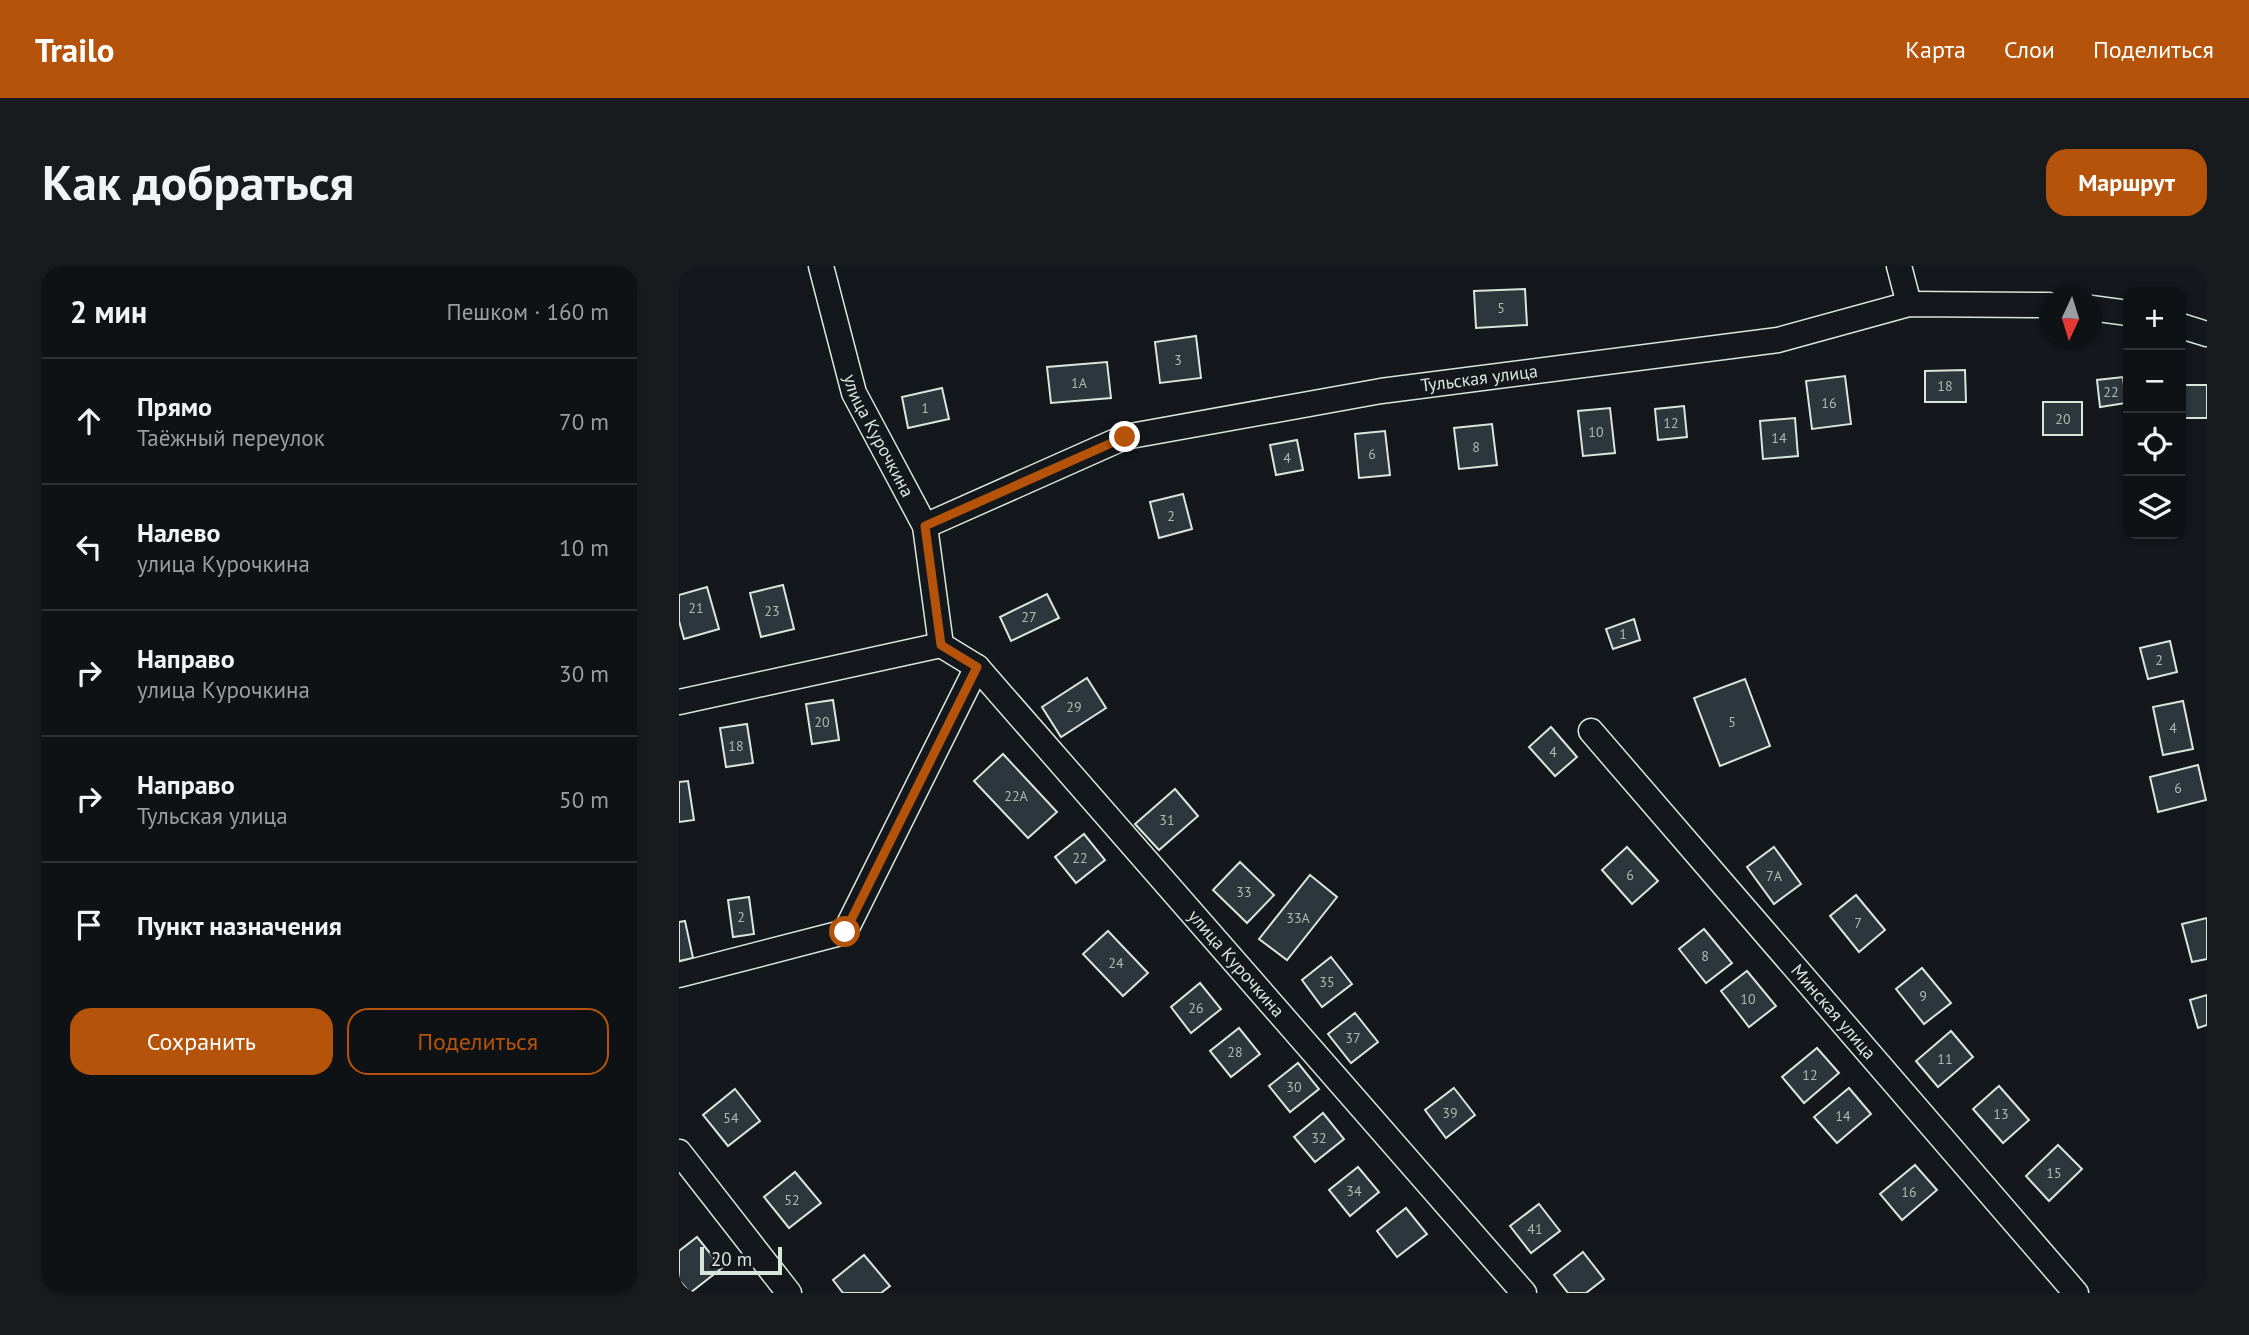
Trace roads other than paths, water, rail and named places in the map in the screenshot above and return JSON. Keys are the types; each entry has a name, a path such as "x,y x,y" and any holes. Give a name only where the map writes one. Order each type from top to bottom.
{"street":[{"name":"улица Курочкина","path":"821,266 854,393 925,526 941,645 977,667 1524,1293"},
{"path":"1899,266 1909,304"},
{"name":"Тульская улица","path":"925,526 1125,437 1381,391 1778,340 1909,304 2039,305"},
{"path":"2102,310 2123,312"},
{"path":"2186,328 2207,334"},
{"path":"679,702 941,645"},
{"path":"679,975 845,932 977,667"},
{"name":"Минская улица","path":"1591,731 2076,1293"},
{"path":"679,1152 789,1293"}]}
